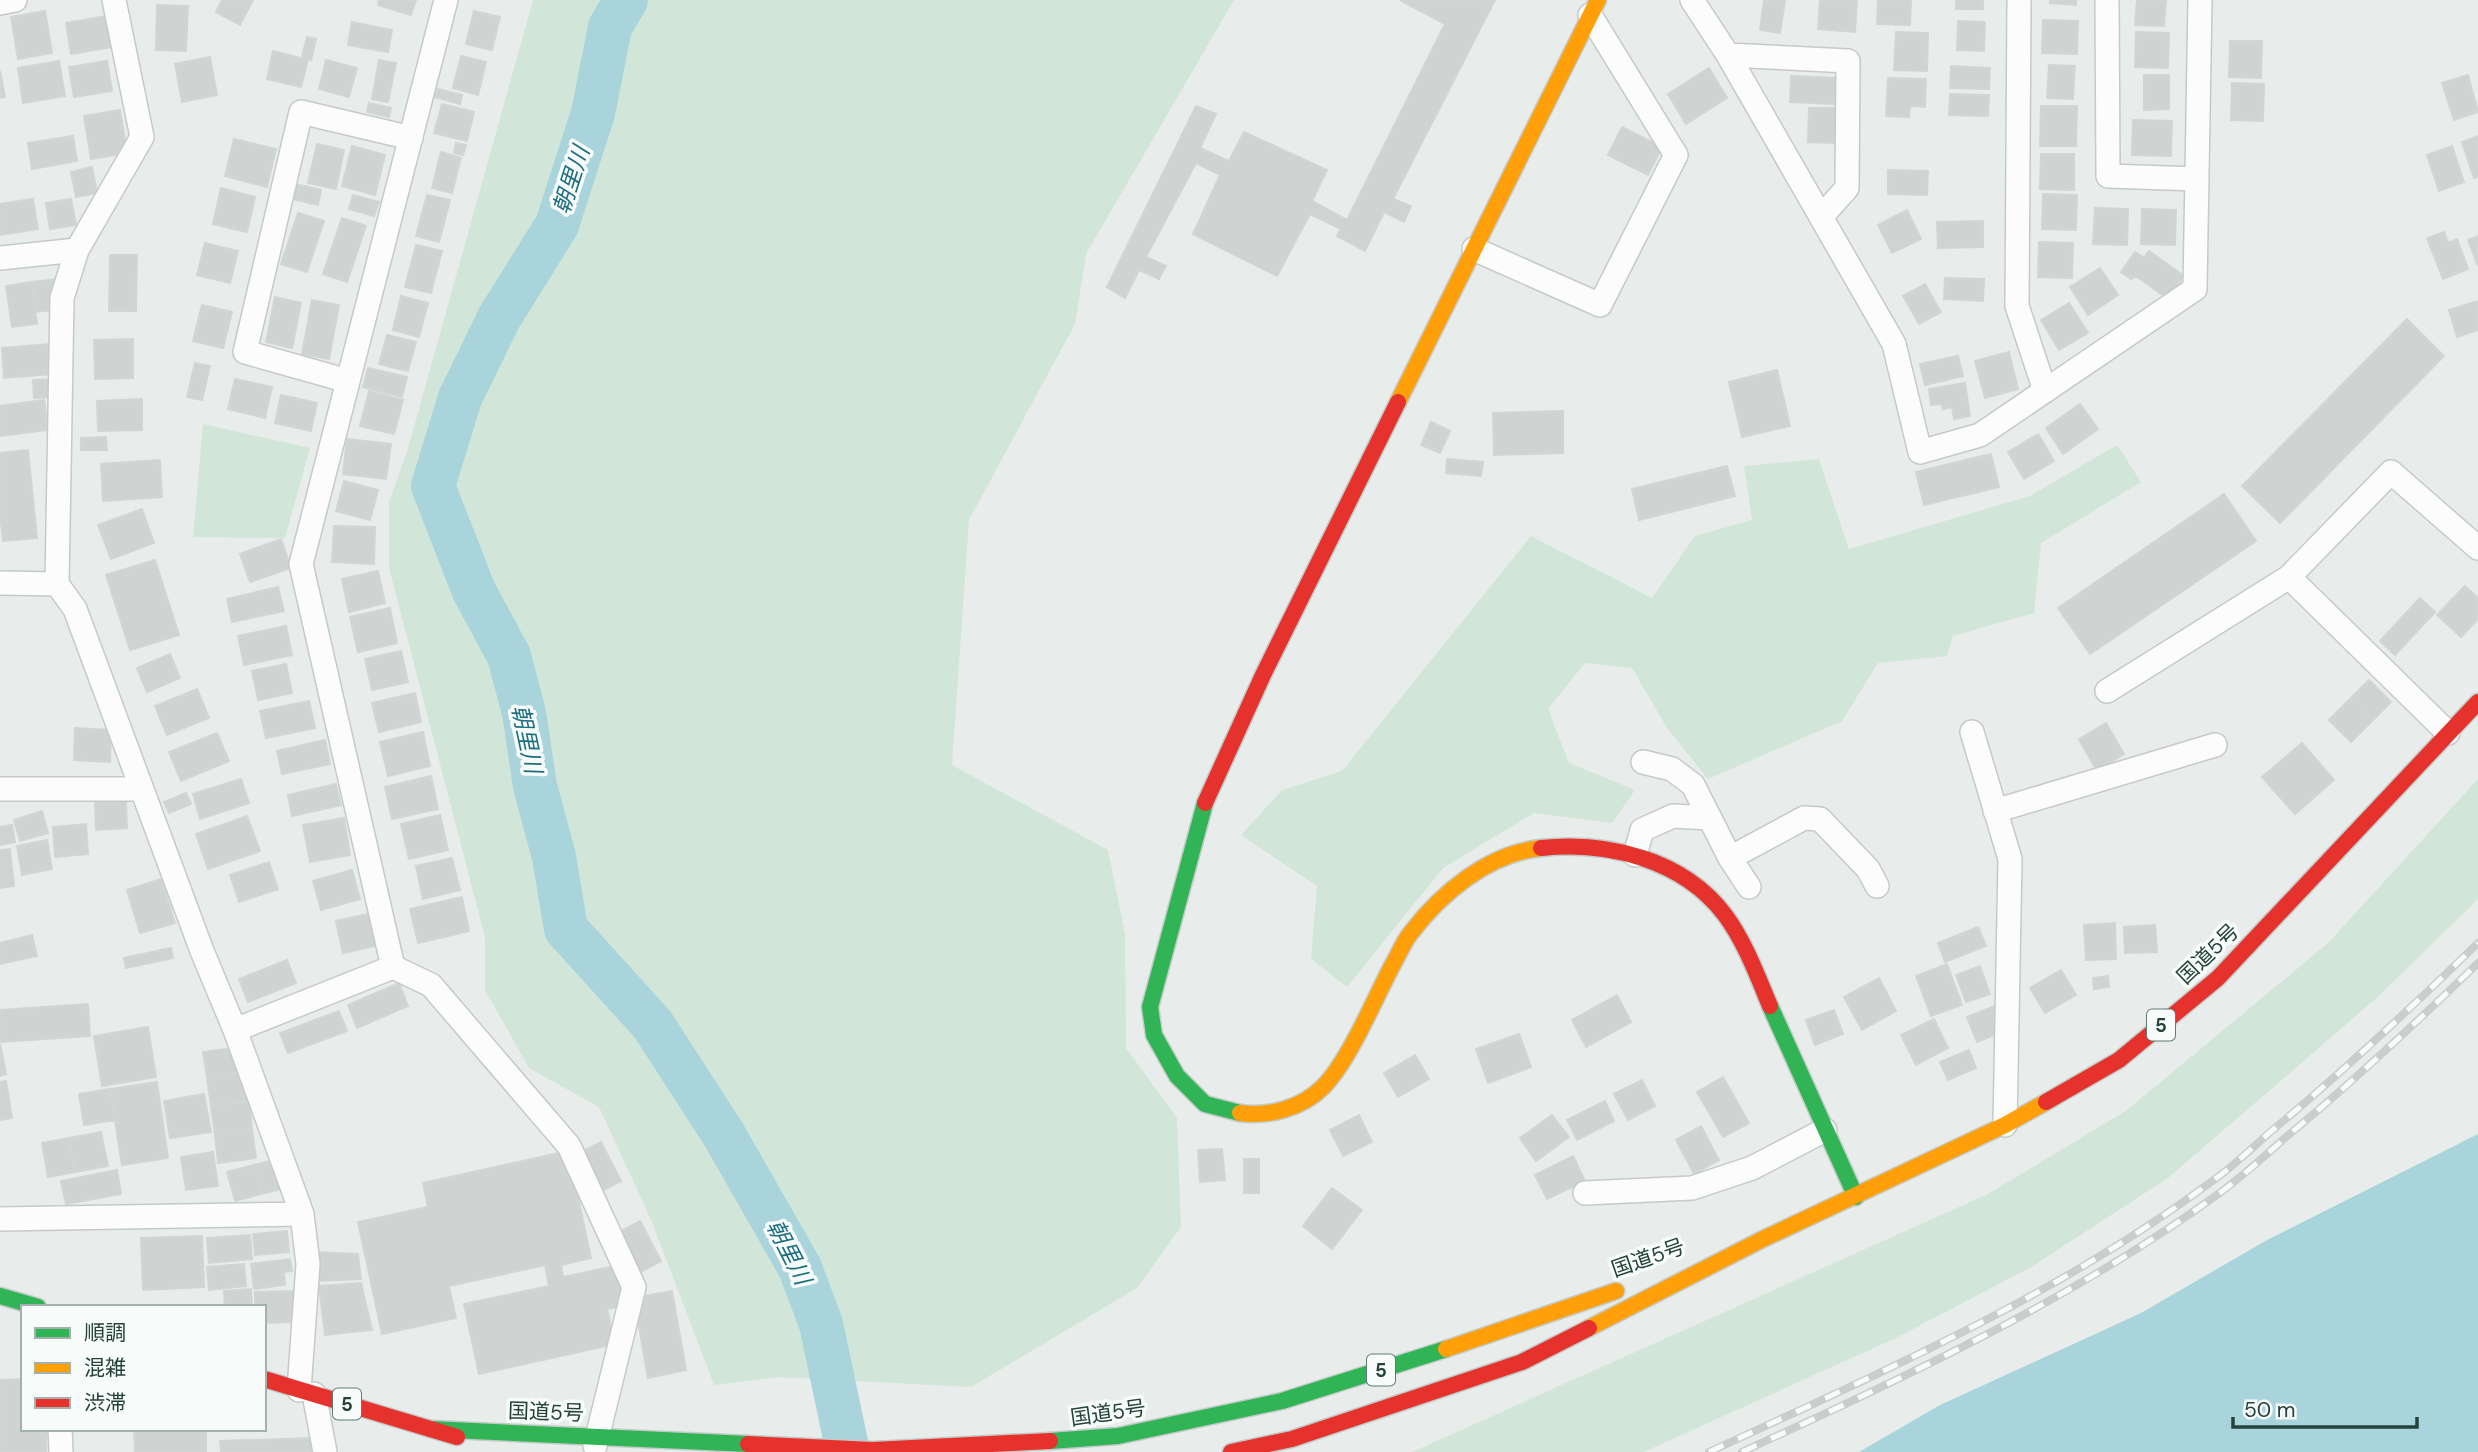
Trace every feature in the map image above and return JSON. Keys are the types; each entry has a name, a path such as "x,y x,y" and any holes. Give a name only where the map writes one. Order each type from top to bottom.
{"main road":[{"path":"1594,8 1263,675 1207,797 1150,1007 1154,1035 1177,1076 1205,1104 1229,1112 1258,1116 1294,1106 1323,1087 1340,1065 1409,935 1431,910 1469,876 1494,862 1528,849 1566,845 1635,855 1674,871 1705,892 1725,915 1745,947 1856,1197"},
{"name":"国道5号","path":"1231,1452 1292,1439 1522,1362 1763,1239 2005,1125 2119,1060 2218,978 2478,702"},
{"name":"国道5号","path":"431,1429 595,1444 754,1444 873,1450 986,1447 1118,1436 1282,1401 1508,1329 1763,1239"},
{"path":"0,1296 31,1305"},
{"name":"国道5号","path":"266,1380 497,1448"},
{"path":"1118,1436 1123,1452"}],"street":[{"path":"0,3 15,0"},
{"path":"114,0 142,137 77,250 62,298 57,584 75,609 302,1214 308,1264 307,1392 325,1452"},
{"path":"393,967 301,564 446,0"},
{"path":"1692,0 1728,55 1894,344 1920,452 1980,435 2195,289 2200,0"},
{"path":"2019,0 2017,306 2045,391"},
{"path":"2107,0 2108,176 2197,180"},
{"path":"1474,250 1600,305 1676,155 1594,8"},
{"path":"1728,55 1848,61 1847,188 1821,217"},
{"path":"348,381 245,352 301,112 411,138"},
{"path":"0,258 77,250"},
{"path":"2107,691 2289,577 2391,472 2478,548"},
{"path":"2289,577 2448,733"},
{"path":"0,583 57,584"},
{"path":"1972,732 2010,859 2005,1125"},
{"path":"1995,811 2215,745"},
{"path":"1643,762 1672,769 1693,785 1730,858 1749,887"},
{"path":"0,789 141,789"},
{"path":"1635,855 1642,830 1674,816 1709,818"},
{"path":"1730,858 1804,818 1820,819 1868,869 1877,886"},
{"path":"235,1030 393,967 431,985 569,1146 634,1287 595,1444"},
{"path":"1585,1193 1692,1188 1752,1168 1825,1130"},
{"path":"0,1219 302,1214"},
{"path":"60,1431 61,1452"}],"green space":[{"path":"533,0 1234,0 1086,254 1075,324 969,520 952,765 1108,850 1125,934 1126,1048 1177,1118 1181,1227 1137,1288 971,1387 778,1377 714,1385 652,1222 599,1107 529,1068 485,990 485,937 389,568 389,502 407,452"},
{"path":"203,424 310,448 285,538 193,537"},
{"path":"2117,445 2141,482 2041,543 2034,613 1953,636 1947,656 1878,663 1842,721 1708,779 1667,728 1632,668 1585,663 1548,709 1569,763 1635,790 1612,823 1534,813 1443,868 1347,987 1311,959 1317,886 1241,835 1282,790 1342,771 1531,536 1652,598 1695,536 1752,520 1744,466 1819,459 1849,549 2030,496"},
{"path":"2478,779 2478,899 2380,995 2168,1178 2033,1266 1898,1337 1644,1452 1412,1452 1988,1194 2127,1110 2328,943"}],"water":[{"path":"2478,1134 2478,1452 1859,1452 1940,1405 2141,1313 2267,1240"}],"building":[{"path":"222,0 253,0 240,25 216,12"},
{"path":"379,0 416,0 411,15 378,5"},
{"path":"1400,0 1495,0 1393,199 1411,206 1404,222 1384,212 1365,251 1337,236 1341,229 1310,214 1277,276 1193,234 1220,175 1196,163 1146,257 1166,266 1159,279 1139,270 1125,298 1107,287 1196,106 1216,114 1200,148 1229,161 1244,132 1327,170 1312,201 1347,220 1445,24"},
{"path":"1764,0 1785,0 1780,33 1760,30"},
{"path":"1820,0 1857,0 1855,32 1818,29"},
{"path":"1878,0 1911,0 1910,25 1877,24"},
{"path":"1956,0 1983,0 1983,9 1956,9"},
{"path":"2050,0 2076,0 2076,5 2050,3"},
{"path":"2137,0 2166,0 2164,26 2135,25"},
{"path":"157,5 188,6 186,51 156,50"},
{"path":"45,11 52,53 18,59 11,17"},
{"path":"474,11 500,17 492,50 466,44"},
{"path":"107,16 112,47 71,54 66,23"},
{"path":"2043,20 2078,21 2077,54 2042,53"},
{"path":"1958,21 1985,22 1984,51 1957,50"},
{"path":"352,22 392,30 388,52 348,45"},
{"path":"1896,32 1928,33 1927,71 1894,70"},
{"path":"2136,32 2169,33 2168,68 2135,67"},
{"path":"307,37 316,39 311,60 302,57"},
{"path":"2230,41 2262,41 2261,78 2229,77"},
{"path":"273,51 308,60 301,87 267,79"},
{"path":"461,56 486,62 478,95 453,88"},
{"path":"210,57 217,95 182,102 175,64"},
{"path":"326,60 357,68 349,97 319,89"},
{"path":"379,60 396,63 388,102 372,99"},
{"path":"59,61 65,96 23,103 18,68"},
{"path":"107,61 112,91 74,97 69,67"},
{"path":"2049,65 2075,66 2073,99 2047,98"},
{"path":"1951,66 1990,68 1989,89 1950,88"},
{"path":"1709,68 1727,98 1686,124 1668,94"},
{"path":"0,71 5,97 0,98"},
{"path":"2144,75 2169,75 2169,109 2144,110"},
{"path":"2468,75 2478,112 2454,120 2442,83"},
{"path":"1791,76 1838,78 1837,104 1790,102"},
{"path":"1888,78 1926,79 1925,107 1910,106 1909,117 1886,116"},
{"path":"2232,83 2264,84 2263,121 2231,120"},
{"path":"438,89 462,95 460,104 435,97"},
{"path":"1950,94 1989,95 1988,116 1949,115"},
{"path":"369,103 391,108 389,117 367,112"},
{"path":"442,104 474,112 467,141 434,133"},
{"path":"2041,106 2077,106 2076,146 2040,146"},
{"path":"1809,108 1837,108 1836,143 1808,142"},
{"path":"120,110 127,153 91,159 84,116"},
{"path":"2133,120 2172,121 2171,156 2132,155"},
{"path":"1622,127 1662,147 1648,175 1608,155"},
{"path":"73,136 77,161 32,169 28,143"},
{"path":"2478,136 2478,177 2474,178 2462,142"},
{"path":"234,139 276,149 267,187 225,176"},
{"path":"456,143 466,145 463,155 454,153"},
{"path":"317,144 344,150 336,189 308,183"},
{"path":"352,146 385,155 375,195 342,186"},
{"path":"2452,146 2464,182 2439,191 2427,155"},
{"path":"441,152 461,158 452,193 432,188"},
{"path":"2041,154 2074,154 2074,190 2040,189"},
{"path":"92,167 97,193 76,197 71,172"},
{"path":"1888,170 1928,171 1927,195 1888,194"},
{"path":"296,184 321,190 318,205 293,199"},
{"path":"221,188 255,197 247,232 213,224"},
{"path":"2043,194 2077,195 2076,230 2042,229"},
{"path":"353,195 379,202 374,216 349,209"},
{"path":"427,195 450,200 439,242 416,236"},
{"path":"33,199 38,229 0,235 0,204"},
{"path":"71,199 76,225 50,229 46,203"},
{"path":"2095,208 2128,209 2127,245 2093,244"},
{"path":"2142,209 2176,210 2175,245 2141,244"},
{"path":"1907,210 1921,239 1892,253 1878,225"},
{"path":"298,213 324,221 307,272 281,264"},
{"path":"342,218 366,226 347,282 323,274"},
{"path":"1983,221 1983,247 1938,248 1937,222"},
{"path":"2444,232 2448,243 2457,239 2468,269 2443,279 2427,238"},
{"path":"2478,236 2478,266 2468,240"},
{"path":"2039,242 2073,243 2072,278 2038,277"},
{"path":"205,243 238,251 230,283 197,275"},
{"path":"416,245 442,251 431,293 405,287"},
{"path":"2149,251 2184,276 2168,299 2136,276 2131,279 2121,272 2135,252 2144,258"},
{"path":"110,255 137,255 136,311 109,311"},
{"path":"2100,268 2118,295 2088,315 2070,287"},
{"path":"1945,278 1984,279 1983,301 1944,299"},
{"path":"58,279 62,309 36,312 32,282"},
{"path":"32,282 37,324 12,327 6,286"},
{"path":"1925,284 1941,312 1919,324 1903,296"},
{"path":"401,296 428,303 419,337 393,330"},
{"path":"275,297 301,303 292,348 266,342"},
{"path":"312,300 339,305 329,359 302,354"},
{"path":"2478,301 2478,330 2457,337 2449,310"},
{"path":"2069,303 2088,333 2059,350 2041,320"},
{"path":"202,305 232,312 223,348 193,341"},
{"path":"2407,319 2444,356 2280,523 2242,486"},
{"path":"387,335 416,342 408,371 379,364"},
{"path":"133,339 133,378 95,379 94,340"},
{"path":"49,344 51,374 4,378 2,348"},
{"path":"2009,352 2018,389 1985,398 1975,361"},
{"path":"1958,356 1963,376 1925,385 1920,364"},
{"path":"195,363 210,366 202,400 187,397"},
{"path":"368,368 407,377 402,397 363,387"},
{"path":"1777,370 1790,426 1742,437 1729,382"},
{"path":"54,379 54,397 34,398 33,380"},
{"path":"235,379 272,387 265,418 228,409"},
{"path":"1965,383 1970,416 1954,419 1952,407 1943,409 1942,404 1931,405 1929,389"},
{"path":"369,391 403,400 394,434 360,426"},
{"path":"281,395 317,403 311,431 275,423"},
{"path":"142,399 142,430 98,431 97,401"},
{"path":"44,400 48,430 0,436 0,406"},
{"path":"2080,404 2098,429 2063,454 2046,428"},
{"path":"1563,411 1563,453 1494,455 1493,413"},
{"path":"1431,422 1450,431 1440,453 1421,445"},
{"path":"2038,434 2054,461 2024,479 2008,452"},
{"path":"106,437 107,450 81,450 81,438"},
{"path":"347,439 391,444 386,479 343,474"},
{"path":"28,450 37,538 3,541 0,453"},
{"path":"1991,454 1999,487 1924,505 1916,472"},
{"path":"1447,459 1483,462 1481,476 1446,473"},
{"path":"160,460 162,497 103,501 101,464"},
{"path":"1727,466 1735,496 1639,520 1632,489"},
{"path":"344,481 378,490 370,520 336,511"},
{"path":"2224,494 2256,541 2090,654 2058,608"},
{"path":"142,509 154,543 111,559 98,525"},
{"path":"334,526 375,527 374,564 332,562"},
{"path":"281,539 291,568 250,582 240,554"},
{"path":"155,560 179,635 130,650 106,575"},
{"path":"378,571 385,603 349,612 342,579"},
{"path":"2465,586 2478,598 2478,619 2461,637 2437,615"},
{"path":"278,587 284,611 232,622 227,599"},
{"path":"2420,598 2435,612 2395,655 2380,641"},
{"path":"390,608 397,643 358,652 350,617"},
{"path":"286,626 292,655 244,665 238,636"},
{"path":"401,651 408,682 372,690 365,659"},
{"path":"170,654 180,678 147,692 137,668"},
{"path":"286,664 292,693 258,700 252,671"},
{"path":"2369,680 2391,702 2374,719 2352,697"},
{"path":"197,689 209,718 167,735 155,706"},
{"path":"415,693 421,722 379,732 372,703"},
{"path":"2352,697 2374,719 2351,742 2329,720"},
{"path":"309,701 315,728 266,738 260,711"},
{"path":"2106,723 2124,754 2097,771 2079,739"},
{"path":"75,728 111,730 110,762 74,760"},
{"path":"423,732 430,766 388,776 380,742"},
{"path":"217,733 229,761 181,781 169,752"},
{"path":"325,740 330,764 282,774 277,751"},
{"path":"2302,743 2334,780 2295,814 2262,777"},
{"path":"431,776 438,809 392,819 385,787"},
{"path":"241,779 249,803 200,819 193,794"},
{"path":"336,784 341,805 292,816 288,795"},
{"path":"186,793 191,804 169,813 164,802"},
{"path":"126,801 127,828 96,830 95,802"},
{"path":"42,811 48,833 20,841 14,820"},
{"path":"440,815 448,850 409,859 401,824"},
{"path":"247,816 260,851 208,869 196,834"},
{"path":"344,818 350,855 310,862 303,825"},
{"path":"86,824 88,854 55,857 53,827"},
{"path":"12,825 15,842 0,845 0,827"},
{"path":"47,840 52,869 22,875 17,846"},
{"path":"10,849 14,886 0,888 0,850"},
{"path":"452,858 460,890 423,899 416,866"},
{"path":"269,862 278,889 239,902 230,875"},
{"path":"352,870 360,899 321,910 313,881"},
{"path":"161,879 175,923 140,933 127,890"},
{"path":"462,897 469,931 418,943 410,909"},
{"path":"368,914 375,946 343,953 336,921"},
{"path":"2115,923 2116,959 2086,960 2084,925"},
{"path":"2155,925 2157,952 2125,953 2124,927"},
{"path":"1978,927 1986,946 1945,962 1938,943"},
{"path":"32,935 37,956 0,964 0,943"},
{"path":"171,948 173,958 126,968 124,958"},
{"path":"287,960 296,983 248,1002 239,979"},
{"path":"1947,964 1962,1005 1931,1016 1916,976"},
{"path":"1980,966 1990,994 1966,1002 1956,975"},
{"path":"2061,970 2076,995 2045,1013 2030,988"},
{"path":"2108,976 2109,987 2094,989 2093,978"},
{"path":"1879,978 1896,1011 1862,1030 1844,997"},
{"path":"399,983 408,1006 357,1028 348,1005"},
{"path":"1617,995 1631,1022 1586,1047 1572,1020"},
{"path":"88,1004 90,1036 0,1042 0,1010"},
{"path":"1997,1005 2007,1030 1977,1042 1967,1017"},
{"path":"1834,1010 1843,1034 1815,1045 1806,1020"},
{"path":"339,1011 347,1031 288,1053 280,1033"},
{"path":"1934,1019 1948,1048 1916,1065 1901,1035"},
{"path":"148,1027 156,1077 102,1086 94,1036"},
{"path":"1519,1034 1531,1067 1488,1083 1476,1049"},
{"path":"0,1044 6,1074 0,1076"},
{"path":"241,1047 244,1072 207,1077 203,1052"},
{"path":"1969,1050 1976,1068 1948,1080 1940,1062"},
{"path":"1415,1055 1429,1079 1398,1097 1384,1073"},
{"path":"245,1072 249,1101 211,1106 207,1077"},
{"path":"1723,1077 1749,1123 1723,1137 1697,1092"},
{"path":"1642,1080 1655,1106 1628,1120 1614,1094"},
{"path":"6,1081 12,1118 0,1120 0,1082"},
{"path":"157,1082 168,1158 122,1165 110,1089"},
{"path":"110,1089 115,1120 84,1125 79,1094"},
{"path":"204,1094 211,1132 170,1138 164,1101"},
{"path":"249,1101 252,1129 215,1134 211,1106"},
{"path":"1605,1101 1614,1121 1577,1140 1567,1120"},
{"path":"1359,1115 1372,1142 1343,1156 1330,1130"},
{"path":"1552,1115 1569,1137 1536,1161 1520,1138"},
{"path":"1701,1126 1719,1160 1694,1174 1676,1140"},
{"path":"252,1129 256,1158 218,1163 215,1134"},
{"path":"101,1132 108,1166 75,1172 69,1138"},
{"path":"69,1138 75,1172 48,1177 42,1143"},
{"path":"601,1142 621,1181 598,1193 577,1154"},
{"path":"1222,1149 1225,1180 1200,1182 1198,1150"},
{"path":"568,1151 591,1258 561,1265 563,1277 620,1265 629,1305 607,1309 615,1344 479,1374 464,1304 549,1286 545,1265 449,1286 456,1318 382,1334 358,1222 428,1207 423,1183"},
{"path":"213,1152 218,1186 186,1190 181,1157"},
{"path":"1573,1156 1585,1181 1547,1199 1535,1175"},
{"path":"278,1159 286,1188 261,1194 254,1165"},
{"path":"1244,1159 1259,1159 1259,1193 1244,1193"},
{"path":"254,1165 261,1194 235,1201 227,1172"},
{"path":"117,1170 121,1194 66,1204 61,1181"},
{"path":"1332,1188 1362,1210 1332,1249 1303,1226"},
{"path":"640,1221 661,1261 637,1274 615,1234"},
{"path":"287,1231 289,1252 255,1255 253,1234"},
{"path":"250,1235 252,1259 209,1263 207,1238"},
{"path":"202,1236 204,1287 143,1290 141,1238"},
{"path":"315,1252 358,1254 361,1279 318,1281"},
{"path":"290,1259 292,1271 284,1272 285,1285 254,1289 251,1264"},
{"path":"244,1264 246,1286 209,1290 207,1267"},
{"path":"361,1283 372,1330 325,1335 319,1286"},
{"path":"251,1289 252,1305 225,1305 224,1291"},
{"path":"293,1291 294,1322 266,1323 266,1305 255,1305 255,1292"},
{"path":"672,1291 686,1370 648,1378 634,1298"},
{"path":"21,1379 21,1431 46,1431 46,1452 0,1452 0,1380"},
{"path":"134,1431 206,1431 206,1452 135,1452"},
{"path":"313,1438 314,1452 221,1452 220,1441"}],"waterway":[{"name":"朝里川","path":"626,0 610,27 593,113 557,225 499,318 460,398 433,486 474,591 509,656 524,713 535,786 554,857 566,929 653,1025 724,1135 800,1268 821,1324 848,1452"}],"railway":[{"path":"1709,1452 1969,1329 2095,1259 2156,1220 2238,1161 2353,1061 2478,943"},
{"path":"1742,1452 1988,1334 2165,1231 2254,1165 2360,1074 2478,963"}],"traffic: fast":[{"path":"1205,803 1150,1007 1154,1035 1177,1076 1205,1104 1240,1113"},
{"path":"1770,1006 1856,1197"},
{"path":"0,1296 31,1305"},
{"path":"1050,1441 1118,1436 1282,1401 1446,1349"},
{"path":"431,1429 748,1444"}],"traffic: slow":[{"path":"1398,402 1598,0"},
{"path":"1240,1113 1262,1114 1295,1106 1323,1087 1352,1046 1403,945 1422,919 1468,877 1503,858 1541,848"},
{"path":"1589,1328 1763,1239 2005,1125 2046,1102"},
{"path":"1446,1349 1616,1291"}],"traffic: jam":[{"path":"1205,803 1263,675 1398,402"},
{"path":"2046,1102 2119,1060 2218,978 2478,702"},
{"path":"1541,848 1617,851 1666,867 1688,880 1708,896 1732,925 1770,1006"},
{"path":"1231,1452 1292,1439 1522,1362 1589,1328"},
{"path":"266,1380 457,1437"},
{"path":"748,1444 873,1450 1050,1441"}]}
